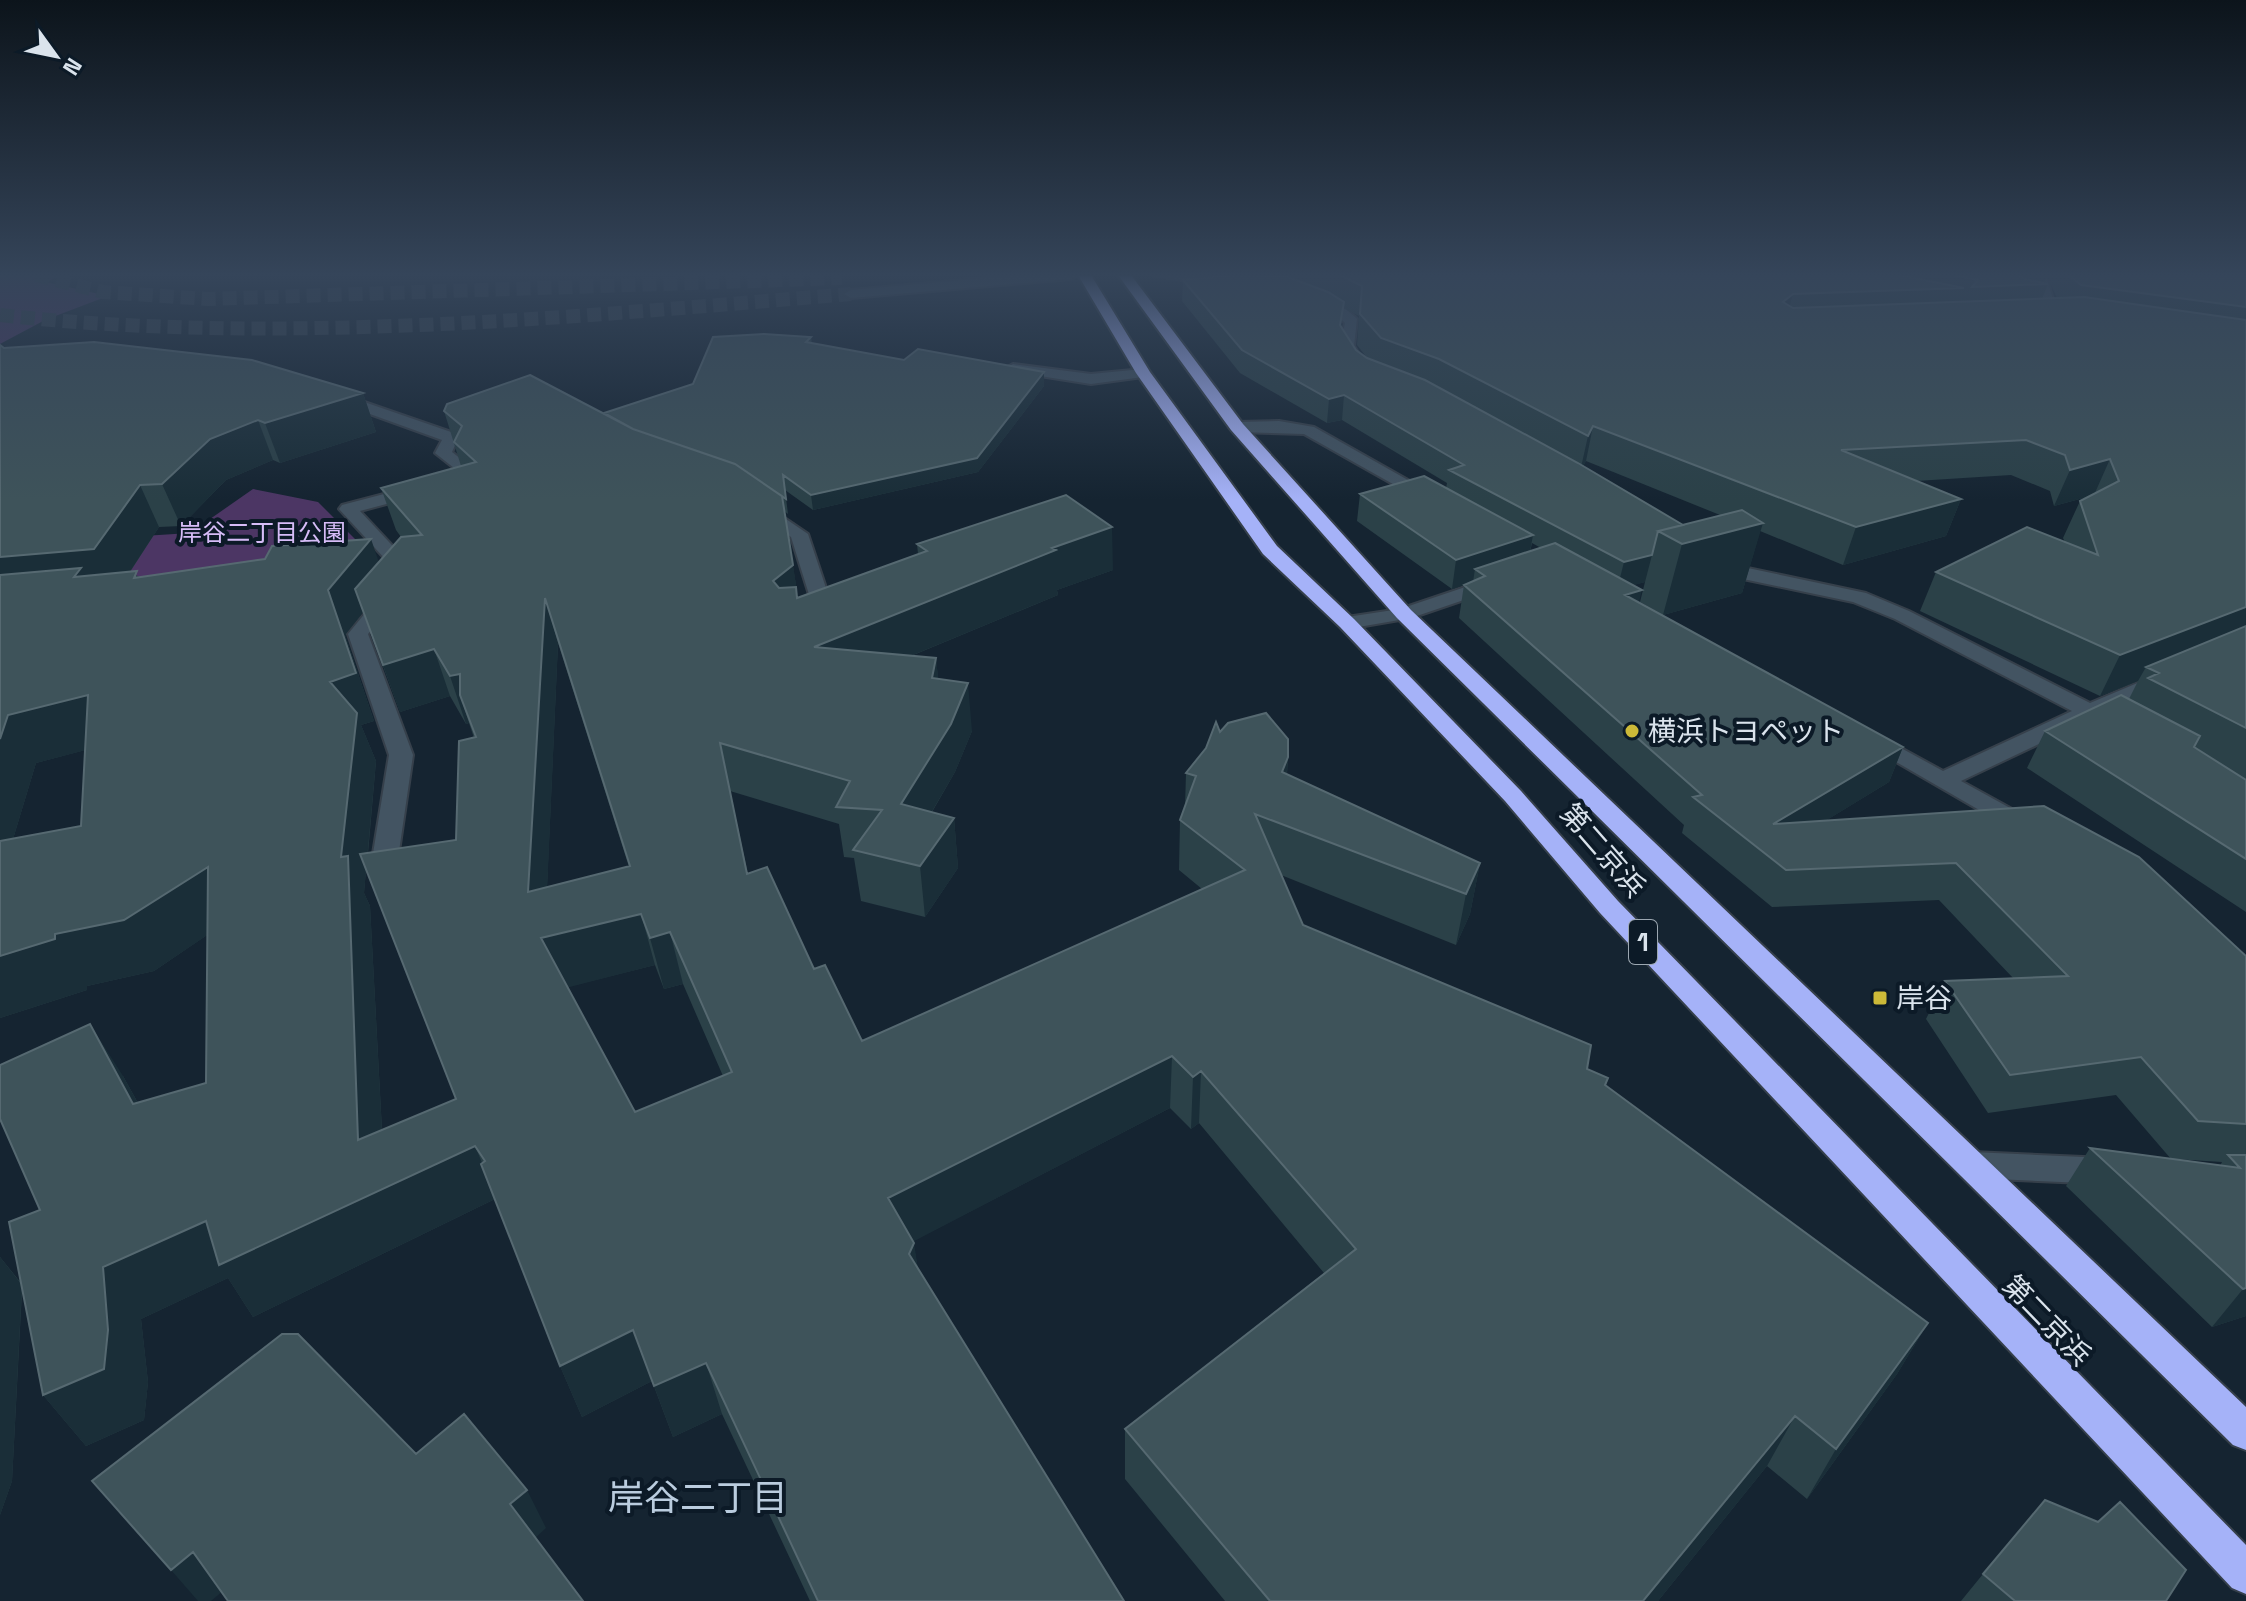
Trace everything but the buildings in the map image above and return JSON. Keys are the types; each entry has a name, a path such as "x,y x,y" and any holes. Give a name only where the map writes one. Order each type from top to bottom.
{"highway":[{"name":"第二京浜","path":"1129,350 1270,550 1347,623 1513,796 1609,907 2246,1574"},
{"name":"第二京浜","path":"1180,350 1237,427 1404,614 2246,1432"}],"street":[{"path":"1349,350 1361,369 1371,376"},
{"path":"989,365 1091,379 1143,373"},
{"path":"318,390 451,438 503,418"},
{"path":"1237,427 1279,426 1308,430 1442,504"},
{"path":"383,872 401,755 358,634 408,573 382,556 348,509 456,480 463,467 443,453 451,438"},
{"path":"750,499 799,534 809,557 822,606 794,626"},
{"path":"1711,569 1859,597 2141,739"},
{"path":"1347,623 1404,614 1507,579"},
{"path":"1944,780 2089,711 2189,670"},
{"path":"1848,728 2049,840"},
{"path":"1972,1165 2137,1173"}],"green space":[{"name":"岸谷二丁目公園","path":"253,489 318,502 366,550 191,587 0,562 96,539 190,533"}],"place":[{"name":"横浜トヨペット","path":"1632,731"},
{"name":"岸谷","path":"1880,998"}],"district":[{"name":"岸谷二丁目","path":"698,1498"}]}
